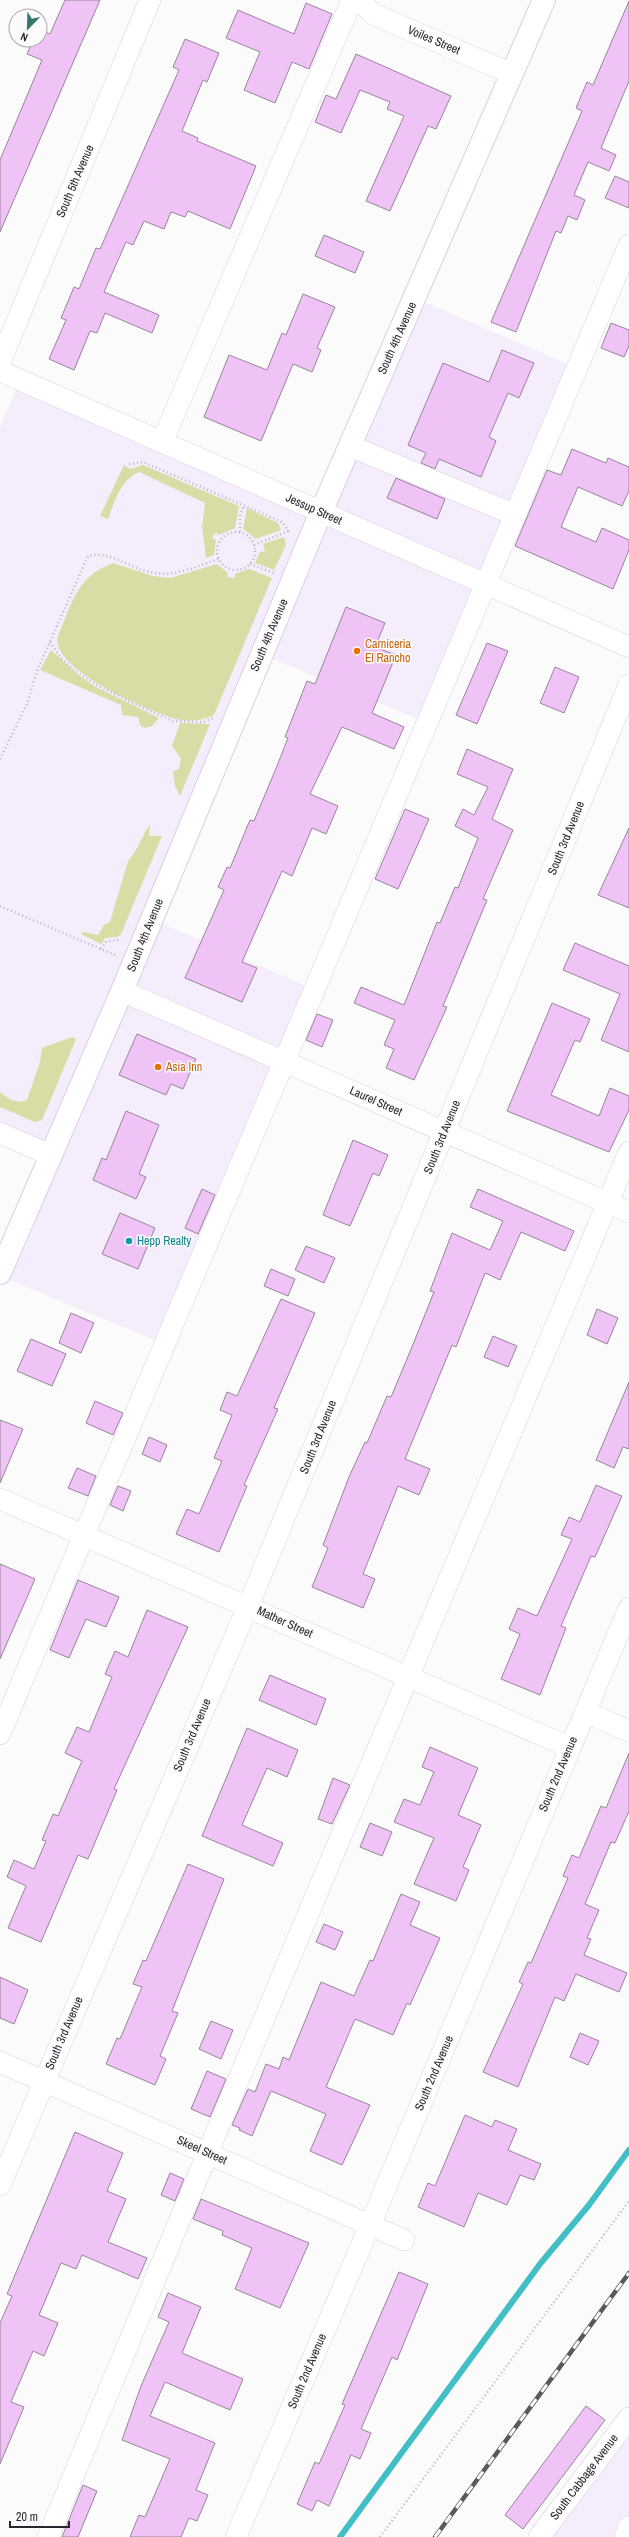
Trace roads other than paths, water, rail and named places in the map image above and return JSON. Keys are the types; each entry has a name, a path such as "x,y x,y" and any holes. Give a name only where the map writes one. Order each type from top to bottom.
{"main road":[{"name":"South 4th Avenue","path":"0,1273 122,991 321,512 544,0"}],"street":[{"name":"South 5th Avenue","path":"0,362 150,0"},
{"path":"162,442 352,0"},
{"name":"Voiles Street","path":"359,0 373,14 512,74"},
{"path":"0,1734 629,245"},
{"name":"Jessup Street","path":"0,371 629,646"},
{"path":"350,446 515,515"},
{"name":"South 3rd Avenue","path":"0,2185 43,2081 248,1606 629,685"},
{"name":"Laurel Street","path":"122,991 629,1212"},
{"path":"0,1133 50,1155"},
{"path":"48,2537 208,2152 629,1152"},
{"name":"Mather Street","path":"0,1499 84,1534 569,1747"},
{"name":"South 2nd Avenue","path":"236,2537 370,2225 569,1747 629,1608"},
{"path":"585,1712 629,1731"},
{"name":"Skeel Street","path":"0,2062 208,2152 404,2240"},
{"name":"South Cabbage Avenue","path":"539,2537 629,2418"},
{"path":"625,2537 629,2527"}],"waterway":[{"path":"340,2537 540,2264 589,2205 629,2150"}],"railway":[{"path":"435,2537 629,2273"}],"place":[{"name":"Carniceria El Rancho","path":"357,651"},
{"name":"Asia Inn","path":"158,1067"},
{"name":"Hepp Realty","path":"129,1241"}]}
